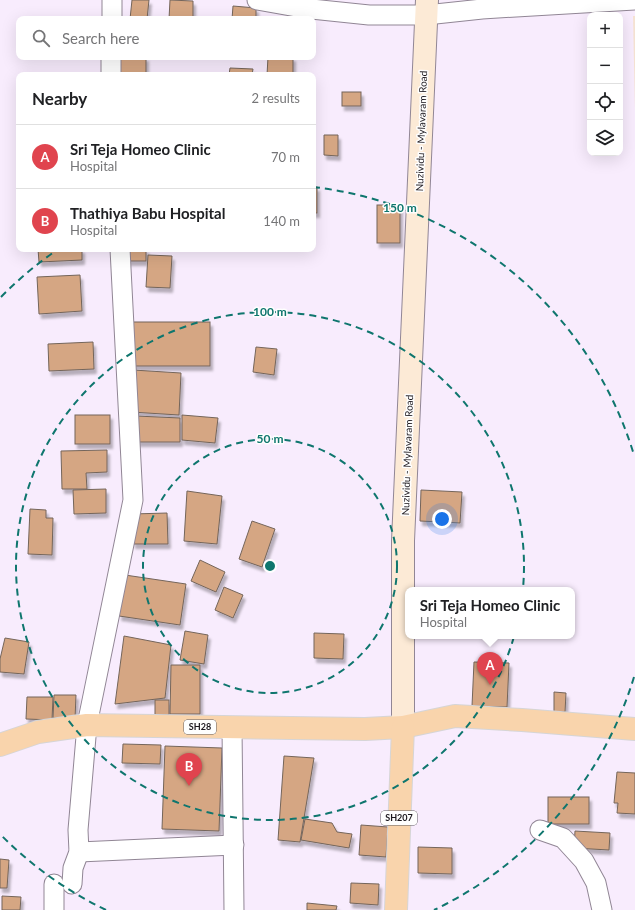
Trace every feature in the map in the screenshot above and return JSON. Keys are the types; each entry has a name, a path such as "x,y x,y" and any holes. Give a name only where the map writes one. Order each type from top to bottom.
{"main road":[{"name":"SH28","path":"0,745 38,732 87,725 365,729 403,727 455,716 635,729"},
{"name":"Nuzividu - Mylavaram Road","path":"396,910 403,727"}],"street":[{"path":"112,0 112,16"},
{"path":"257,0 302,8 369,15 426,8 482,9 635,0"},
{"name":"Nuzividu - Mylavaram Road","path":"403,727 403,541 426,8"},
{"path":"111,72 112,60"},
{"path":"54,910 63,884 73,868 79,852 78,830 87,725 133,500 120,252"},
{"path":"232,727 234,910"},
{"path":"540,830 563,838 584,861 596,883 602,910"},
{"path":"79,852 234,845"}],"shaded area":[{"path":"633,16 635,16 635,111"}],"building":[{"path":"132,0 149,0 147,16 130,16"},
{"path":"170,0 193,1 193,16 169,16"},
{"path":"233,6 256,8 256,16 232,16"},
{"path":"116,60 146,60 146,72 116,72"},
{"path":"268,60 293,60 293,72 267,72"},
{"path":"230,68 253,69 252,72 229,72"},
{"path":"342,92 361,92 361,106 342,106"},
{"path":"324,135 338,135 338,156 324,155"},
{"path":"316,187 317,187 316,213"},
{"path":"377,205 400,205 400,243 377,243"},
{"path":"38,252 82,252 82,260 39,262"},
{"path":"127,252 146,252 146,261 127,261"},
{"path":"148,255 172,256 170,288 146,287"},
{"path":"80,275 82,311 39,314 37,277"},
{"path":"128,322 210,322 210,366 128,366"},
{"path":"93,342 94,369 49,371 48,344"},
{"path":"256,347 277,349 274,375 253,372"},
{"path":"133,370 181,373 179,415 131,412"},
{"path":"75,415 110,415 110,444 75,444"},
{"path":"182,415 218,418 215,443 182,440"},
{"path":"136,416 180,418 180,442 137,442"},
{"path":"107,450 107,472 86,473 87,489 62,489 61,451"},
{"path":"106,489 106,513 74,514 73,490"},
{"path":"421,490 462,492 460,523 420,521"},
{"path":"187,491 222,496 217,544 184,541"},
{"path":"30,509 46,510 46,518 53,518 52,555 28,554"},
{"path":"167,513 168,544 133,544 132,514"},
{"path":"252,521 275,529 262,567 239,559"},
{"path":"200,560 225,572 216,592 191,581"},
{"path":"125,575 186,584 180,625 119,616"},
{"path":"224,587 243,595 233,618 215,610"},
{"path":"185,631 208,635 204,664 180,660"},
{"path":"314,633 344,634 343,659 314,658"},
{"path":"124,636 171,645 165,698 115,704"},
{"path":"5,638 29,642 24,674 0,672 0,659"},
{"path":"474,662 509,663 507,707 472,706"},
{"path":"171,665 200,665 200,714 170,714"},
{"path":"554,692 566,693 565,712 554,712"},
{"path":"54,695 76,695 75,719 53,718"},
{"path":"27,697 53,697 52,720 26,719"},
{"path":"155,700 169,700 169,715 155,715"},
{"path":"123,744 161,745 160,764 122,763"},
{"path":"165,746 222,748 219,831 162,829"},
{"path":"284,756 314,758 300,842 278,840"},
{"path":"617,772 635,773 635,814 617,813 618,803 614,803"},
{"path":"548,797 589,797 589,824 548,824"},
{"path":"305,819 332,823 337,832 352,834 349,848 301,840"},
{"path":"361,825 388,827 386,857 359,855"},
{"path":"575,831 610,833 609,850 574,848"},
{"path":"418,847 452,848 452,874 418,873"},
{"path":"0,859 9,860 7,888 0,888"},
{"path":"351,883 379,884 378,905 350,903"},
{"path":"2,896 21,897 20,910 2,910"},
{"path":"307,903 337,906 336,910 307,910"}],"place":[{"name":"Sri Teja Homeo Clinic","path":"490,685"},
{"name":"Thathiya Babu Hospital","path":"189,786"}]}
